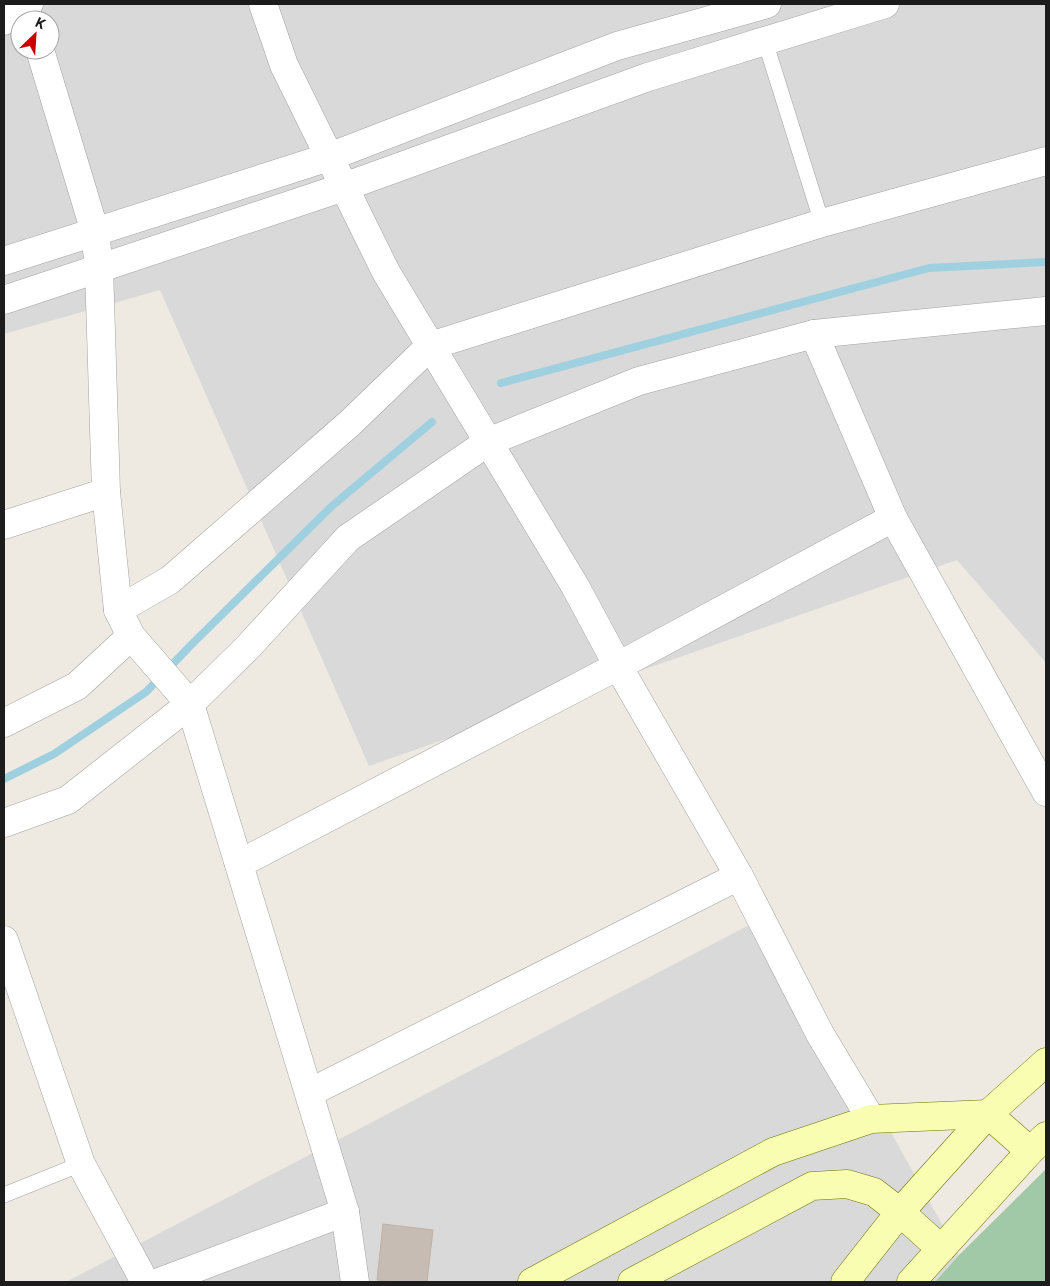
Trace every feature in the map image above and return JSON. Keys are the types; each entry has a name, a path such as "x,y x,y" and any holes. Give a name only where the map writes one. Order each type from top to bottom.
{"main road":[{"path":"845,1282 900,1212 988,1114 1046,1062"},
{"path":"532,1282 773,1152 871,1119 988,1114 1038,1144 911,1282"},
{"path":"632,1282 812,1186 847,1184 874,1192 900,1212 941,1249"}],"street":[{"path":"263,4 284,65 386,272 574,586 739,876 820,1034 871,1119"},
{"path":"4,261 329,157 617,46 767,4"},
{"path":"4,300 344,187 648,77 885,4"},
{"path":"43,60 95,232 99,268 106,492 118,610 131,636 190,704 345,1212 355,1282"},
{"path":"118,610 170,580 350,423 430,346 822,223 1046,161"},
{"path":"4,823 68,800 190,704 248,647 348,538 488,442 639,381 814,334 1046,311"},
{"path":"814,334 892,518 1046,792"},
{"path":"4,525 106,492"},
{"path":"239,864 618,666 892,518"},
{"path":"4,723 77,686 131,636"},
{"path":"309,1093 739,876"},
{"path":"4,940 81,1164 145,1282"},
{"path":"159,1282 345,1212"}],"lane":[{"path":"765,41 822,223"},
{"path":"4,1195 81,1164"}],"shaded area":[{"path":"4,4 1046,4 1046,663 957,560 369,766 160,290 4,334"},
{"path":"770,914 959,1255 935,1282 66,1282"}],"green space":[{"path":"1046,1169 1046,1282 935,1282 959,1255"}],"building":[{"path":"383,1224 433,1230 427,1282 377,1280"}],"waterway":[{"path":"501,383 929,268 1046,262"},
{"path":"4,779 54,754 146,692 332,506 432,422"}]}
